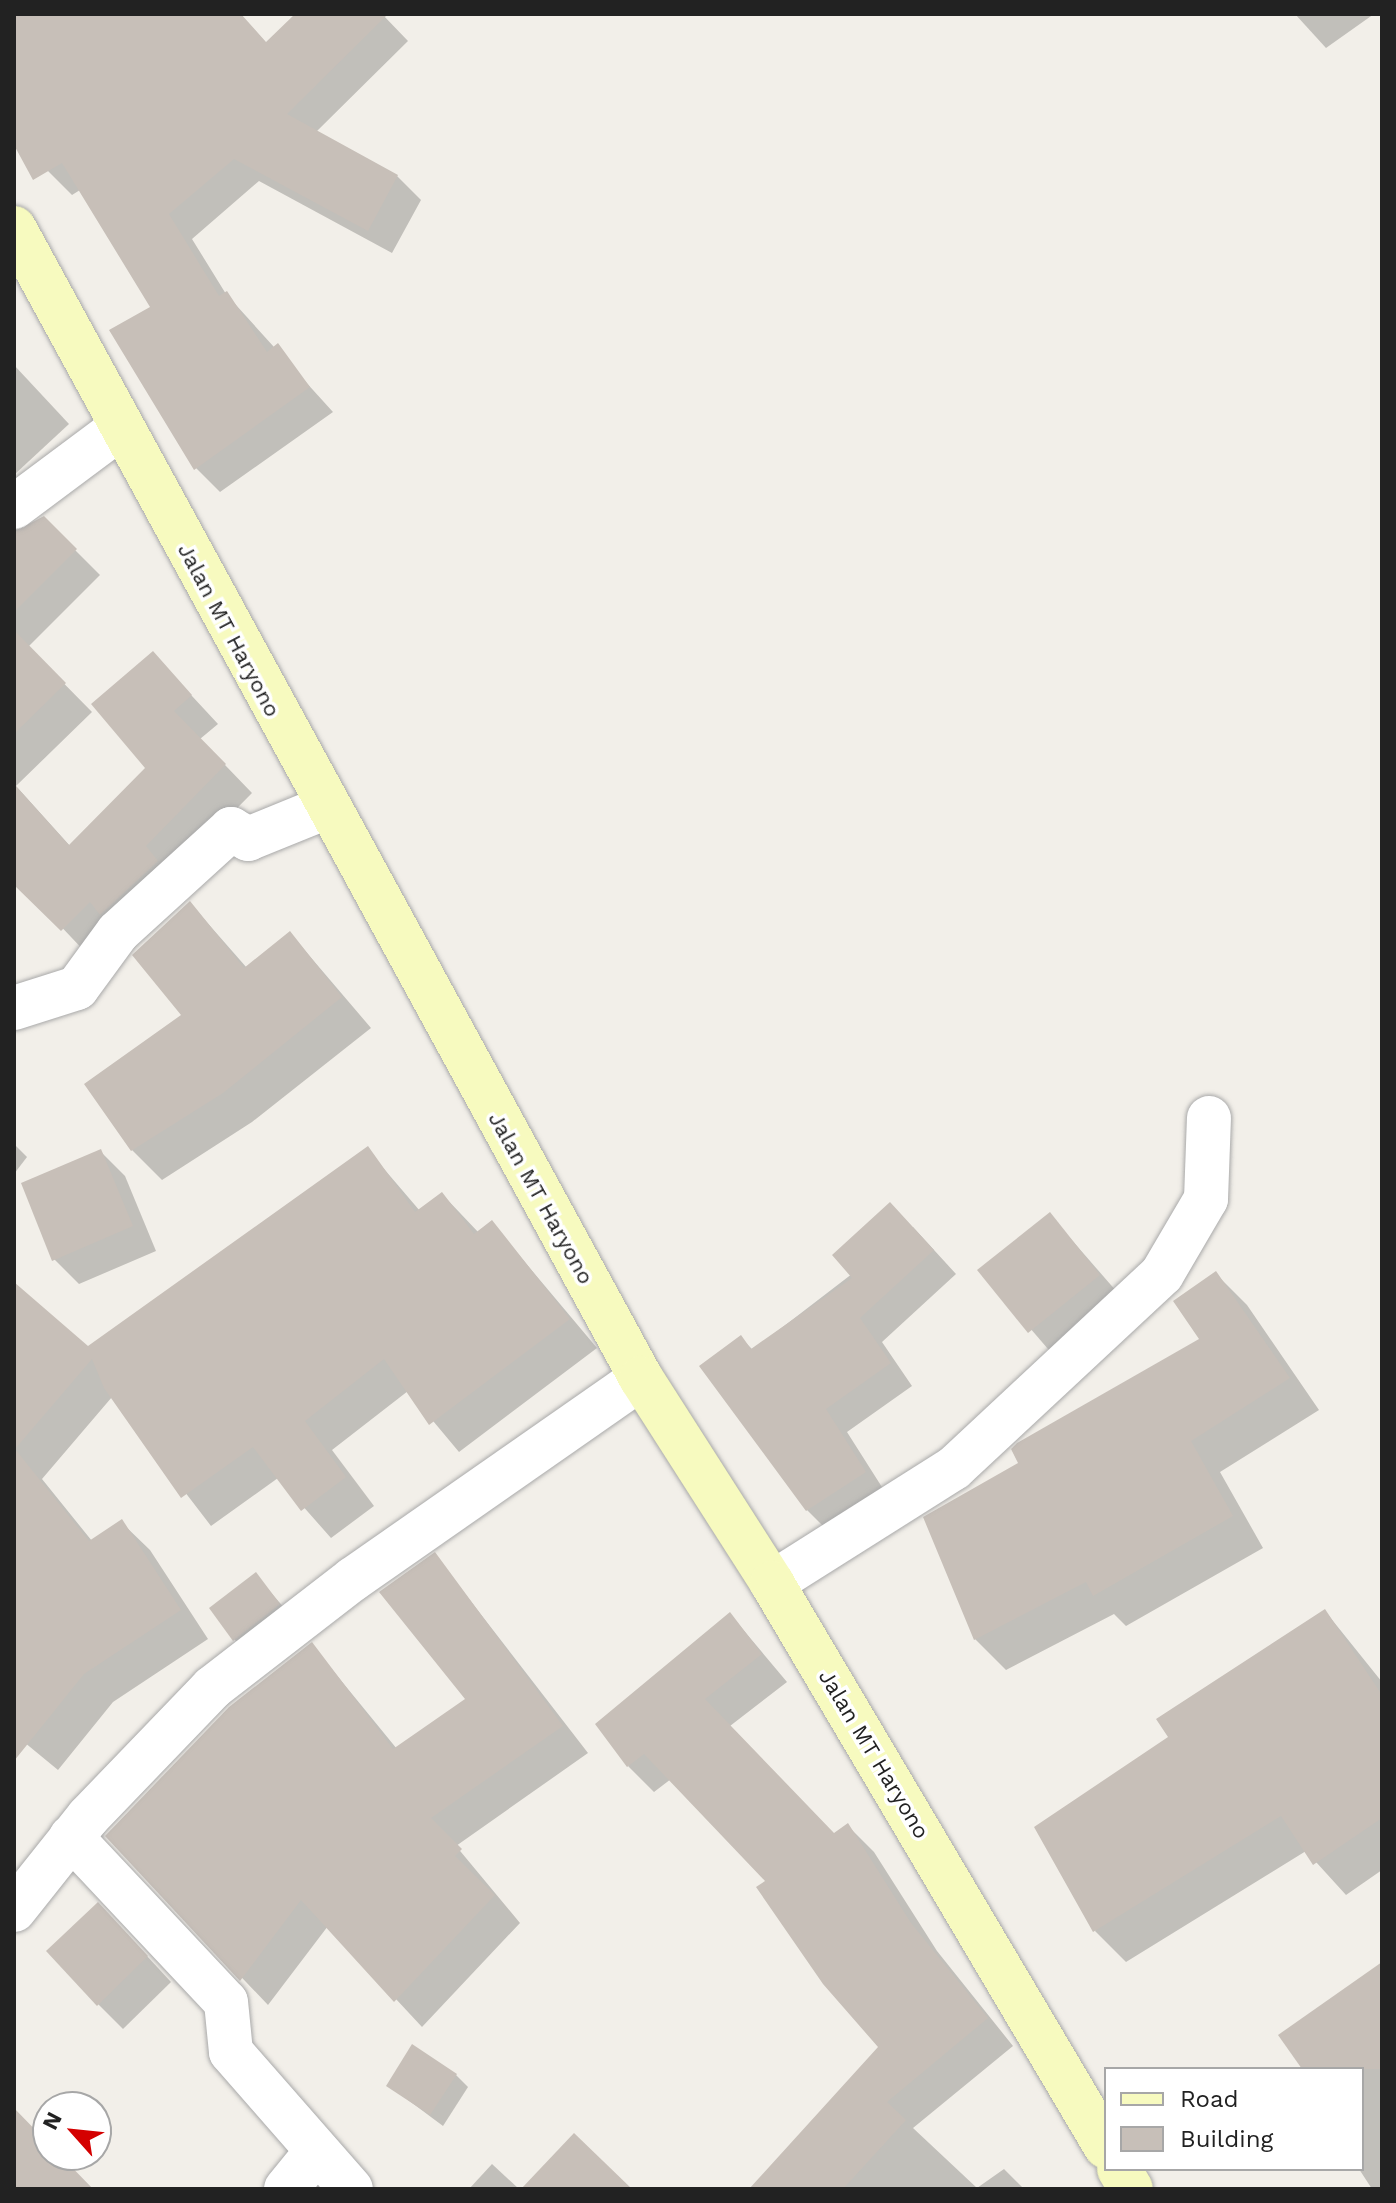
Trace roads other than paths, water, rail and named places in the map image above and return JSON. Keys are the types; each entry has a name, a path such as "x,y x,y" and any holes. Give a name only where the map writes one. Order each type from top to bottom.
{"main road":[{"name":"Jalan MT Haryono","path":"14,228 324,808 641,1378 772,1583 1104,2144"},
{"path":"1120,2171 1131,2189"}],"street":[{"path":"14,507 120,428"},
{"path":"14,1008 77,988 118,932 231,829 248,839 324,808"},
{"path":"772,1583 954,1468 1162,1274 1206,1199 1209,1118"},
{"path":"14,1910 71,1837 212,1688 353,1579 641,1378"},
{"path":"71,1837 226,2002 231,2052 351,2189"},
{"path":"286,2189 317,2151"}]}
